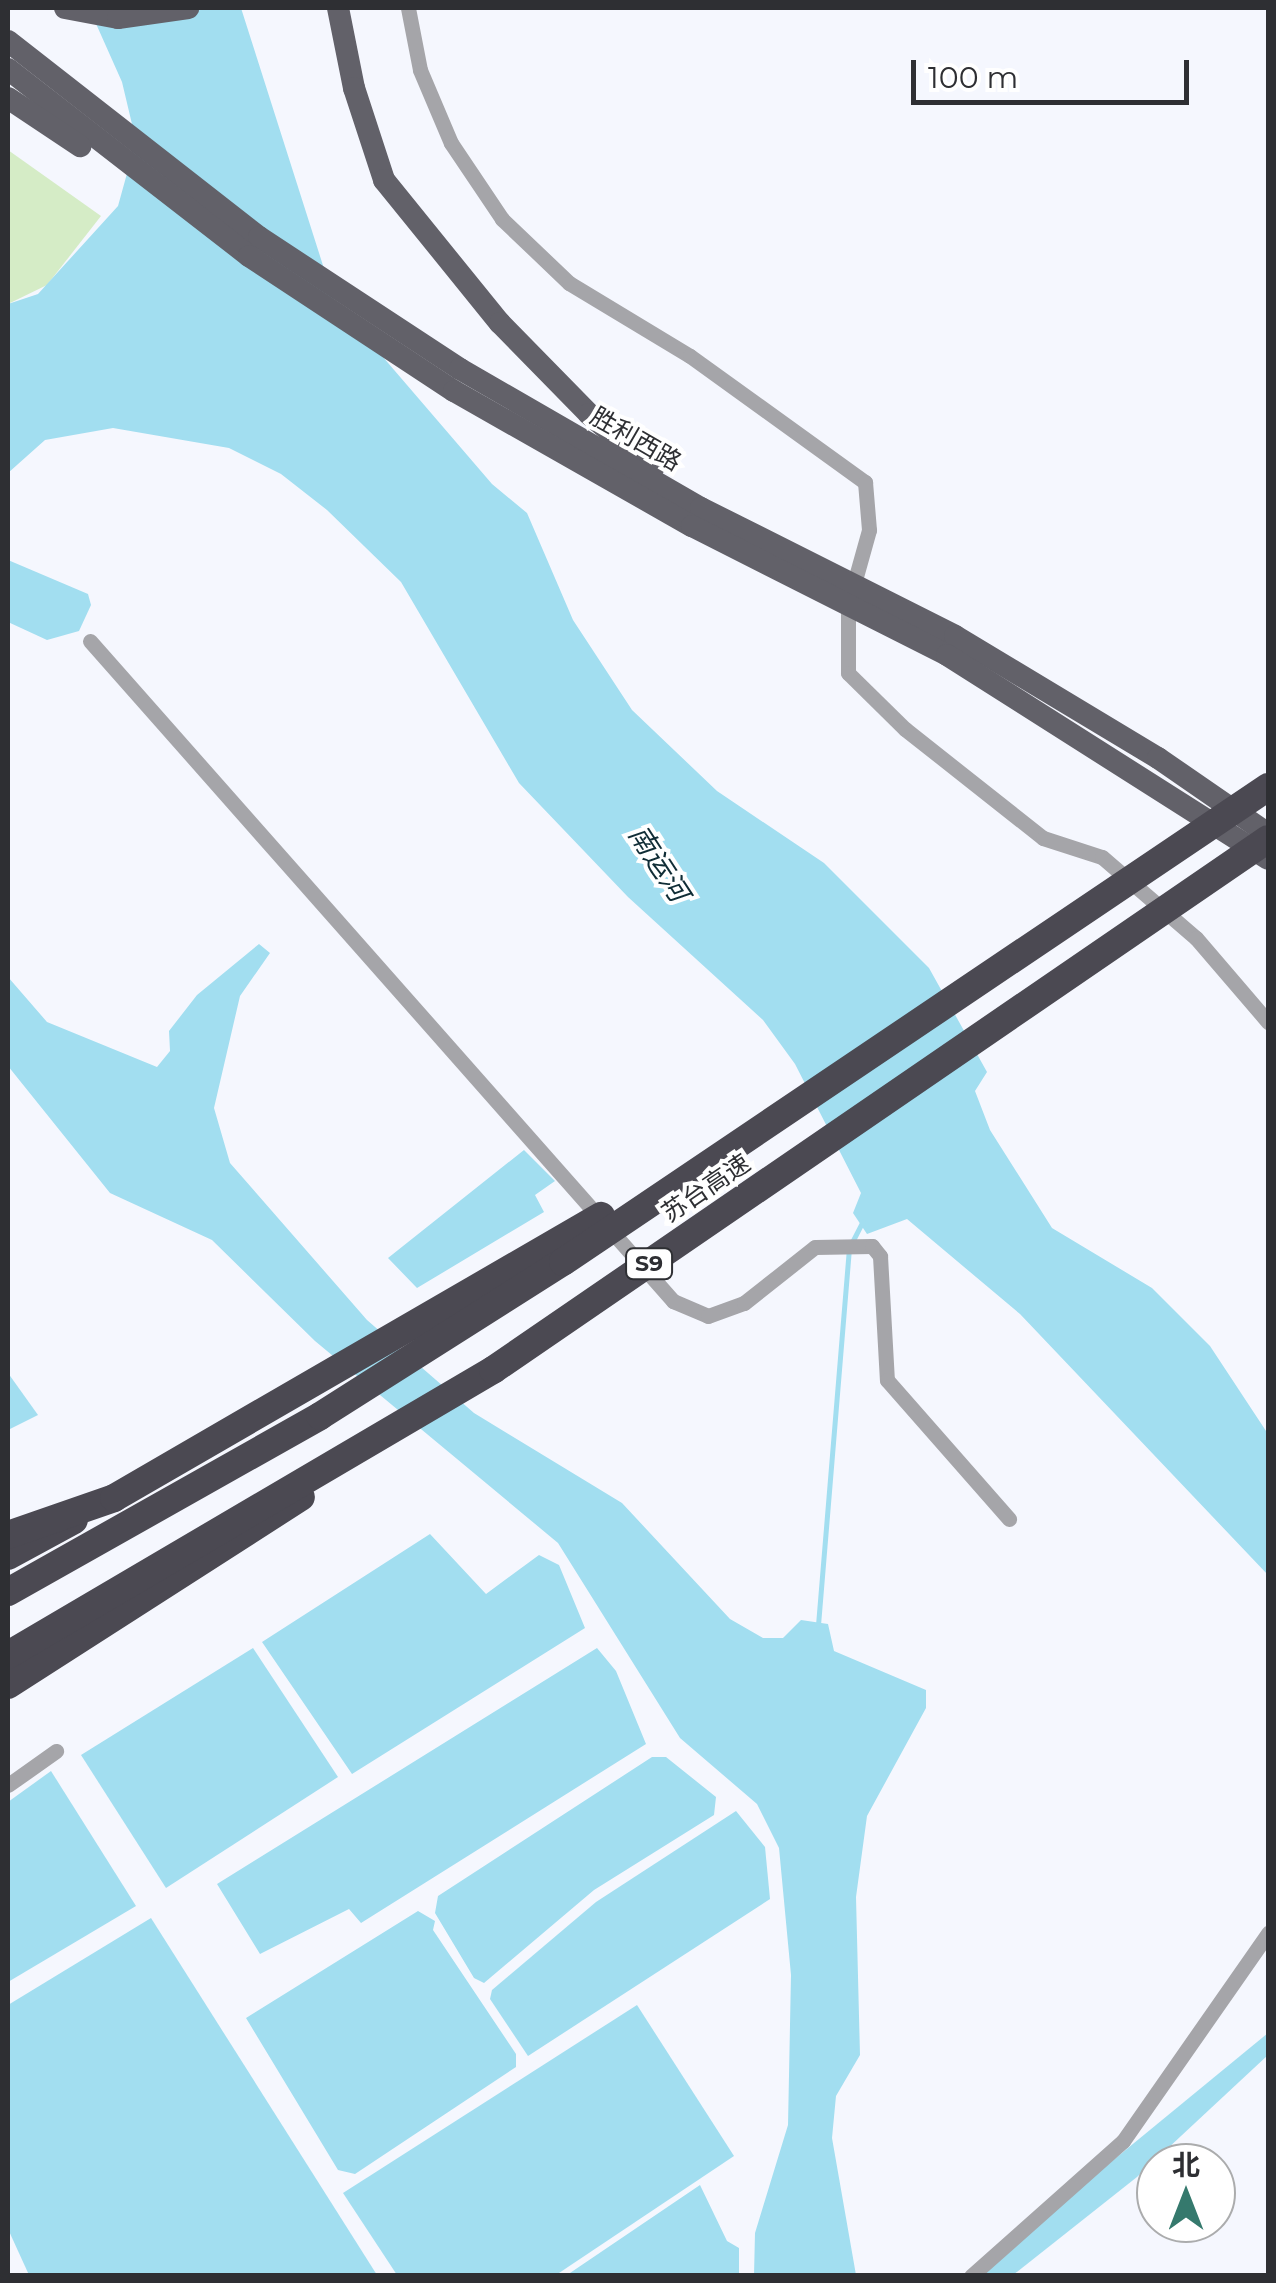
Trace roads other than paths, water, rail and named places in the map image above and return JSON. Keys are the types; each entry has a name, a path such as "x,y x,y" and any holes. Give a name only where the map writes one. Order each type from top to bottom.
{"highway":[{"name":"苏台高速","path":"8,1592 320,1416 823,1087 1268,787"},
{"name":"苏台高速","path":"8,1655 493,1370 1268,836"},
{"path":"8,1556 823,1087"},
{"path":"8,1685 493,1370"},
{"path":"8,1535 114,1498"}],"main road":[{"path":"66,8 118,18 188,8"},
{"path":"338,8 354,88 384,180 513,336 589,414 701,508"},
{"name":"胜利西路","path":"8,41 258,237 460,370 852,596 1268,859"},
{"name":"胜利西路","path":"8,70 249,256 454,390 692,526 852,596 1039,687 1268,836"},
{"path":"8,98 249,256"}],"street":[{"path":"408,8 420,70 451,143 502,219 569,283 690,356 864,482 869,530 852,596 848,674 906,729 1043,838 1102,857 1196,938 1268,1022"},
{"path":"90,641 674,1300 708,1316 744,1303 815,1247 872,1246 880,1256 887,1380 1009,1519"},
{"path":"8,1784 56,1751"},
{"path":"971,2276 1123,2140 1268,1933"}],"water":[{"name":"南运河","path":"89,8 241,8 334,300 492,484 527,513 573,620 632,710 717,791 824,863 929,968 987,1072 975,1091 990,1130 1052,1228 1152,1288 1210,1346 1268,1434 1268,1575 1020,1314 907,1219 867,1234 853,1213 861,1193 795,1064 763,1020 628,897 519,783 401,582 327,510 281,474 229,448 113,428 45,440 8,473 8,304 38,294 118,206 136,141 122,82"},
{"path":"8,560 88,594 91,605 79,631 47,640 8,622"},
{"path":"259,944 270,953 240,996 214,1108 230,1163 367,1320 474,1413 622,1503 730,1619 763,1638 783,1638 801,1620 828,1624 834,1651 926,1690 926,1708 867,1816 856,1897 860,2055 836,2096 832,2138 856,2275 754,2275 755,2233 788,2125 791,1975 779,1848 757,1804 680,1738 558,1543 315,1341 212,1240 110,1193 8,1066 8,977 47,1022 157,1067 170,1051 169,1031 197,995"},
{"path":"524,1150 555,1181 535,1195 544,1212 417,1288 388,1258"},
{"path":"8,1373 38,1415 8,1430"},
{"path":"430,1534 486,1594 539,1555 559,1565 585,1628 352,1774 262,1642"},
{"path":"253,1648 338,1777 166,1888 81,1755"},
{"path":"597,1648 616,1671 646,1744 361,1923 349,1909 260,1954 217,1884"},
{"path":"652,1757 666,1757 716,1797 714,1815 594,1890 484,1983 474,1978 435,1913 438,1896"},
{"path":"51,1771 136,1906 8,1982 8,1802"},
{"path":"736,1811 765,1847 770,1899 528,2056 490,1999 492,1990 596,1902"},
{"path":"418,1911 435,1921 433,1930 516,2054 516,2067 355,2174 338,2170 246,2018"},
{"path":"151,1918 377,2275 29,2275 8,2229 8,2005"},
{"path":"637,2005 734,2156 556,2275 397,2275 343,2193"},
{"path":"1268,2033 1268,2055 1174,2143 1136,2143 1136,2178 1013,2275 972,2276"},
{"path":"700,2185 727,2241 739,2248 739,2275 567,2275"}],"waterway":[{"path":"818,1625 849,1248 863,1221"}]}
